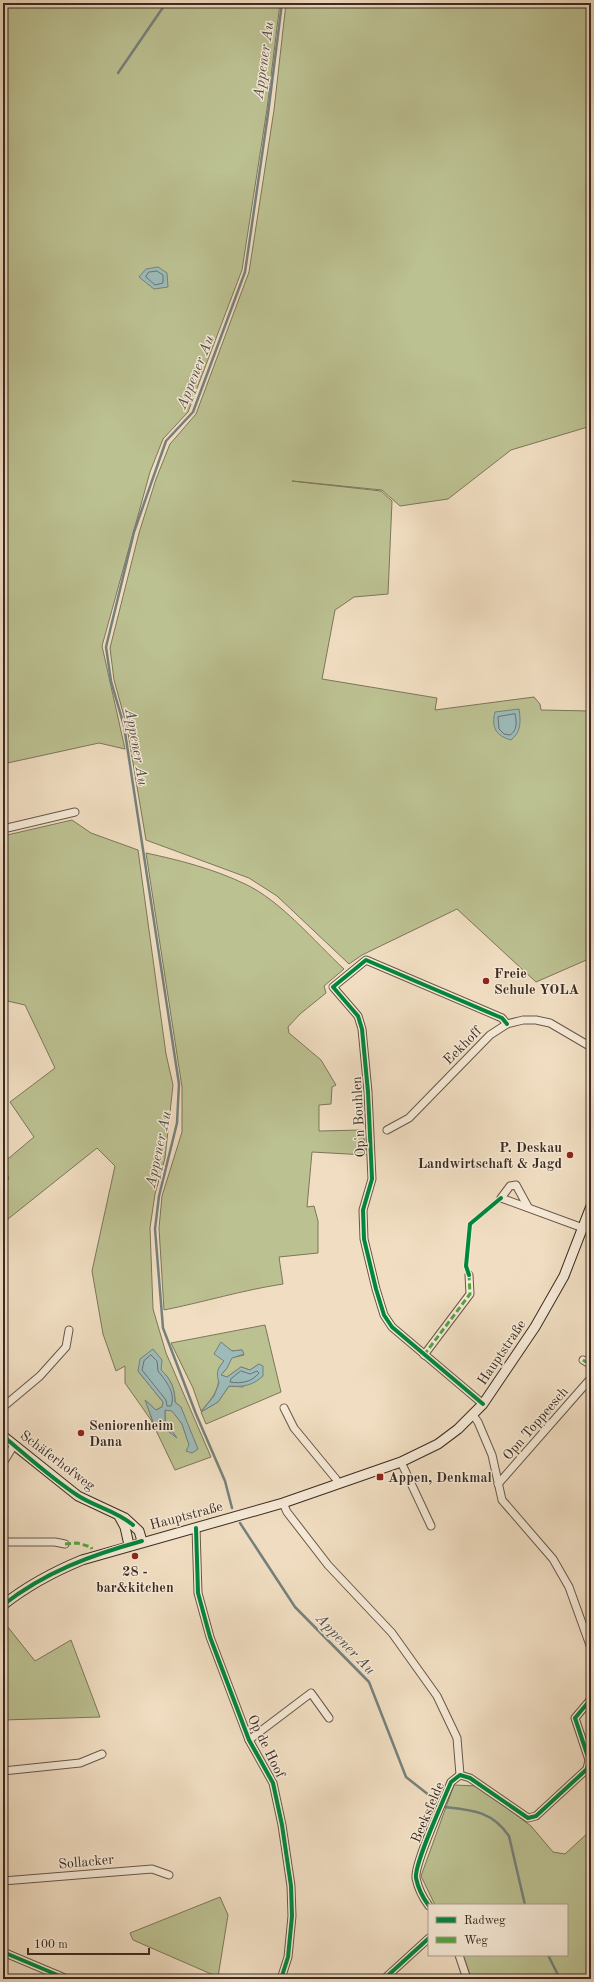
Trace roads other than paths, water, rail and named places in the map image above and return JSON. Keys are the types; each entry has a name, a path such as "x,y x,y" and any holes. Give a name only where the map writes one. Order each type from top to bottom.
{"main road":[{"name":"Hauptstraße","path":"3,1605 54,1572 94,1555 283,1503 400,1462 438,1444 473,1415 483,1404 508,1369 552,1298 570,1264 591,1206"},
{"name":"Schäferhofweg","path":"3,1436 78,1496 125,1518 139,1531 142,1541"},
{"path":"118,1514 125,1527 129,1545"}],"street":[{"path":"3,828 75,812"},
{"name":"Op'n Bouhlen","path":"483,1404 392,1327 384,1315 374,1284 364,1239 363,1210 372,1179 368,1084 362,1029 358,1016 334,987 366,960 502,1018 507,1024"},
{"name":"Eekhoff","path":"387,1130 409,1118 490,1035 507,1024 523,1020 536,1020 550,1023 591,1047"},
{"path":"528,1207 583,1228"},
{"path":"424,1355 470,1294 470,1275"},
{"path":"3,1407 40,1376 62,1352 69,1339 69,1330"},
{"path":"583,1360 591,1366"},
{"name":"Opn Toppeesch","path":"498,1484 591,1378"},
{"path":"284,1408 294,1428 336,1479 338,1484"},
{"name":"Opn Toppeesch","path":"473,1415 478,1422 492,1455 502,1500 553,1559 569,1586 591,1648"},
{"path":"3,1462 14,1444"},
{"path":"400,1462 432,1526"},
{"name":"Beeksfelde","path":"283,1503 287,1512 328,1565 392,1633 436,1696 457,1738 460,1775 451,1782 422,1852 416,1877 422,1897 428,1905"},
{"name":"Op de Hoof","path":"196,1528 198,1593 210,1637 249,1740 273,1782 286,1848 291,1886 292,1916 288,1956 281,1979"},
{"path":"3,1542 55,1542 65,1544"},
{"path":"249,1740 311,1693 329,1718"},
{"path":"460,1775 470,1778 528,1818 536,1816 586,1769 589,1760 575,1718 591,1699"},
{"path":"3,1771 80,1763 102,1754"},
{"name":"Sollacker","path":"3,1881 152,1869 169,1875"},
{"path":"384,1979 428,1939"},
{"path":"3,1952 67,1979"},
{"path":"459,1956 467,1979"}],"water":[{"path":"158,267 167,273 168,287 154,289 139,277 146,269"},
{"path":"519,709 520,722 517,734 511,740 502,736 496,730 494,726 495,712"},
{"path":"221,1342 232,1351 242,1350 244,1354 232,1358 227,1368 221,1375 227,1377 241,1367 250,1370 259,1364 263,1366 263,1376 255,1382 247,1385 229,1386 218,1402 201,1412 214,1396 219,1383 218,1371 224,1361 214,1354"},
{"path":"153,1349 162,1360 161,1370 172,1384 175,1402 181,1407 198,1449 192,1453 186,1451 189,1445 182,1424 172,1411 165,1410 165,1421 177,1438 159,1424 155,1427 145,1400 156,1410 162,1407 163,1402 138,1371 140,1359"}],"waterway":[{"path":"118,73 166,3"},
{"name":"Appener Au","path":"232,1508 225,1481 196,1414 163,1328 155,1229 159,1196 177,1123 179,1084 124,726 111,681 106,647 134,532 166,441 193,412 245,272 268,114 282,3"},
{"name":"Appener Au","path":"240,1523 295,1607 369,1682 406,1777 439,1803"},
{"name":"Appener Au","path":"445,1807 481,1813 496,1821 509,1836 525,1904"},
{"name":"Appener Au","path":"548,1956 560,1979"}],"place":[{"name":"Freie Schule YOLA","path":"486,981"},
{"name":"P. Deskau Landwirtschaft & Jagd","path":"570,1155"},
{"name":"Seniorenheim Dana","path":"81,1433"},
{"name":"Appen, Denkmal","path":"380,1477"},
{"name":"28 - bar&kitchen","path":"135,1556"}]}
